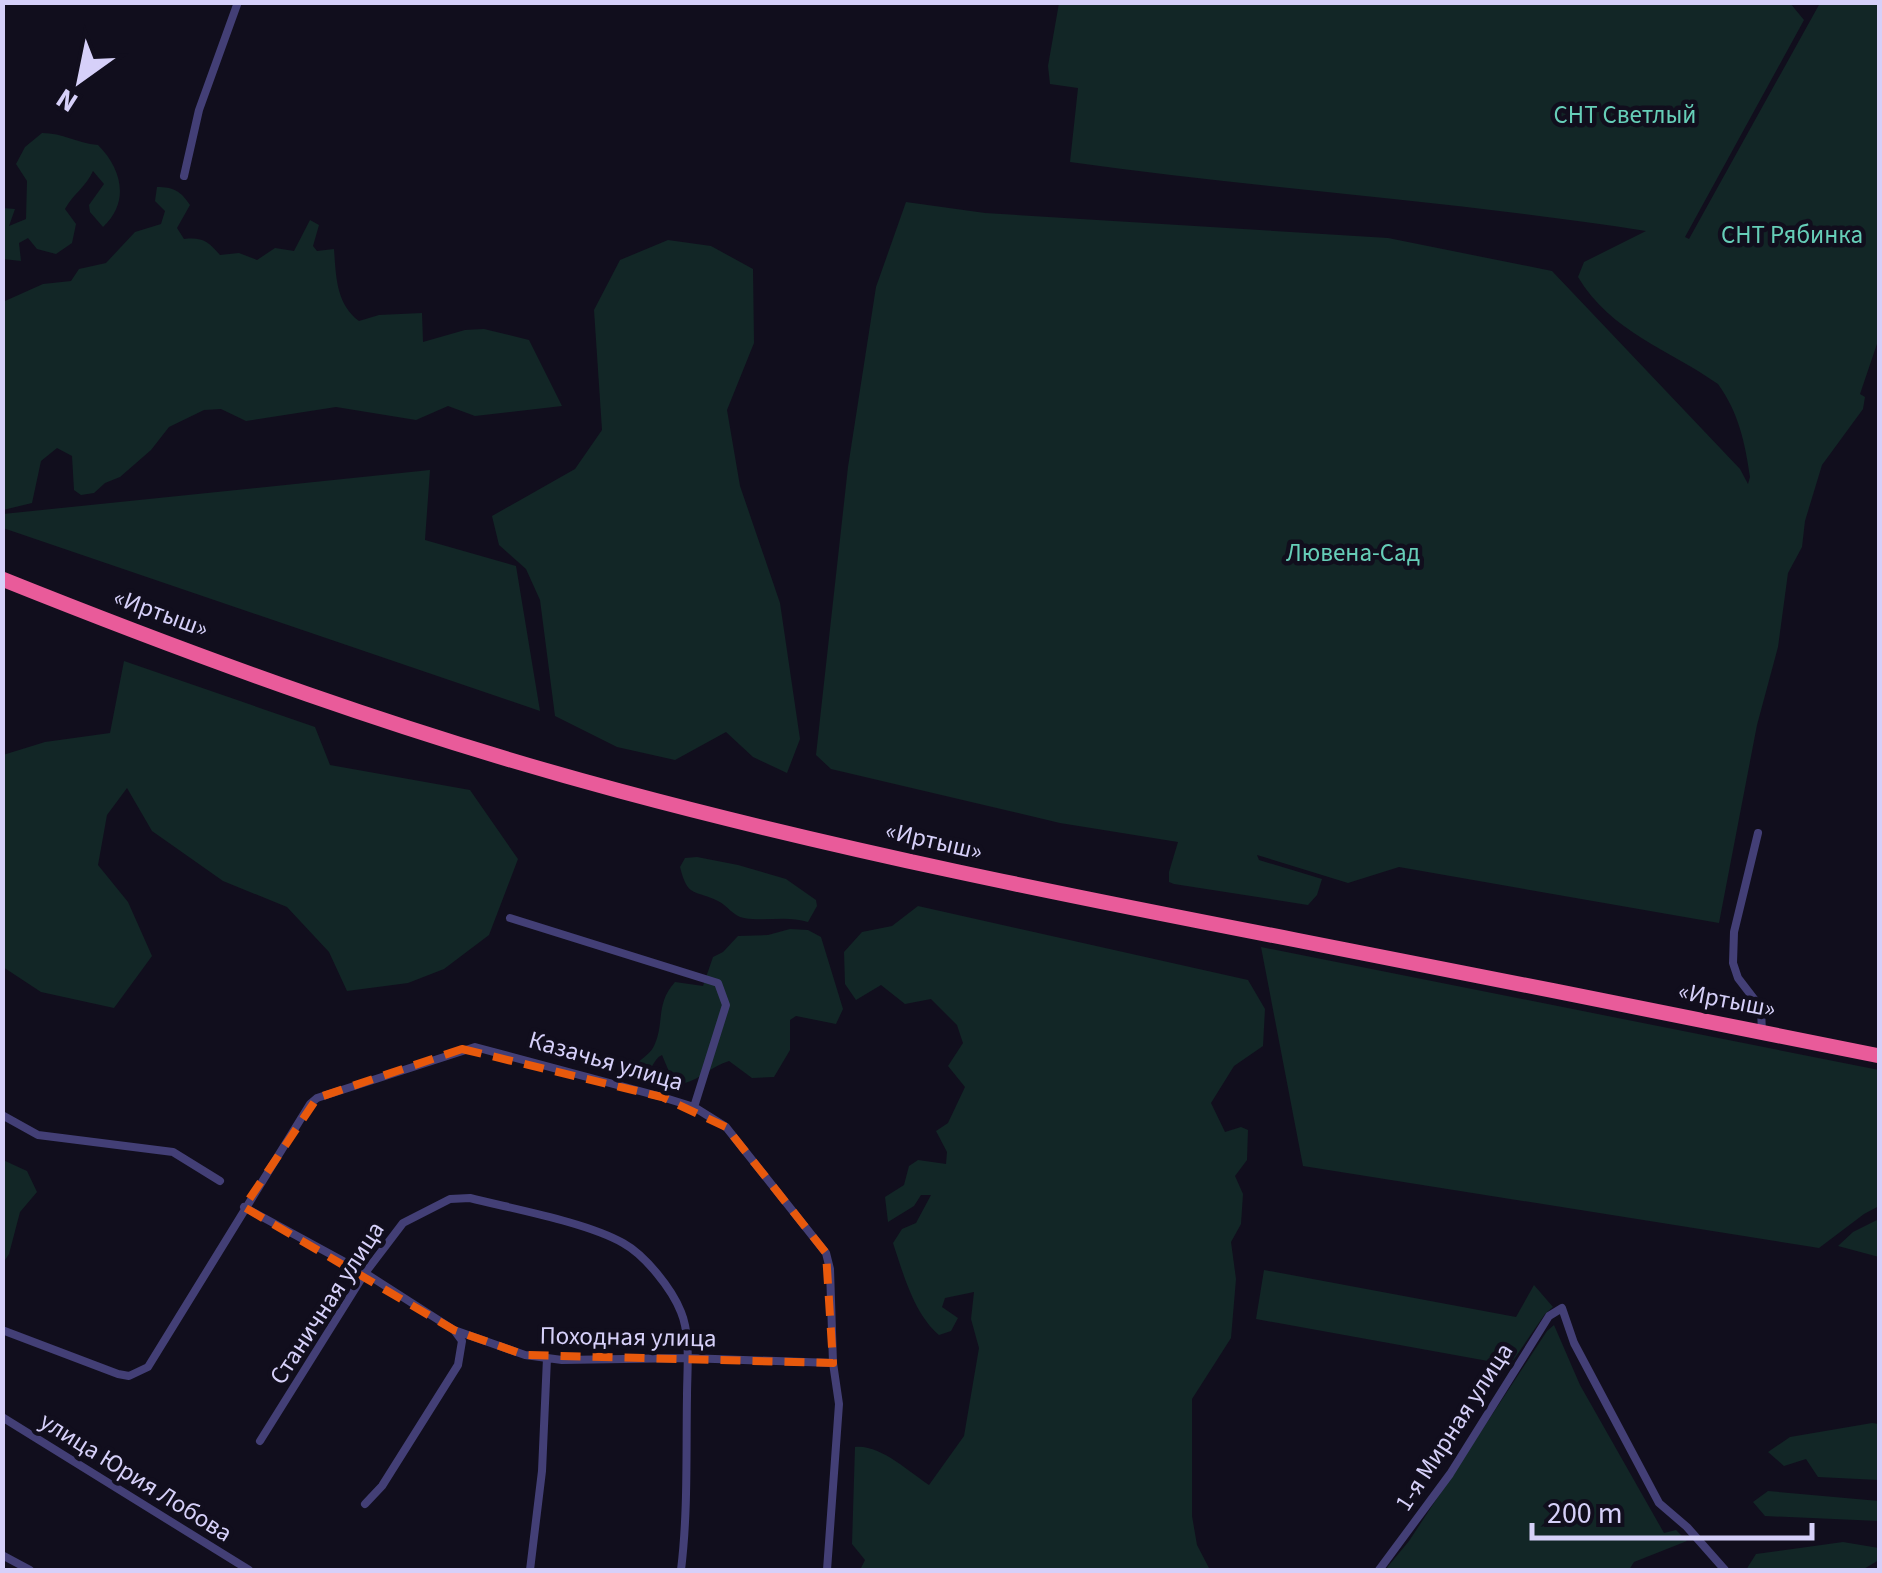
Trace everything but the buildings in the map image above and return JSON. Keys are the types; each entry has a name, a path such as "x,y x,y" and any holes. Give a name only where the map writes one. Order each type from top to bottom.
{"highway":[{"name":"«Иртыш»","path":"2,579 86,613 362,711 634,794 906,861 1122,907 1880,1056"}],"street":[{"path":"184,176 199,110 238,2"},
{"path":"1758,832 1732,944 1738,978 1761,1008 1762,1033"},
{"path":"510,918 718,984 726,1004 694,1107"},
{"name":"Казачья улица","path":"2,1330 118,1374 129,1376 148,1367 310,1104 317,1098 462,1049 475,1047 499,1052 694,1107 726,1127 826,1253 830,1270 832,1363 839,1404 827,1570"},
{"path":"2,1115 38,1136 173,1152 220,1181"},
{"name":"Станичная улица","path":"260,1442 365,1274 403,1223 415,1215 450,1199 482,1201 605,1234 627,1245 673,1298 682,1315 687,1358 681,1570"},
{"name":"Походная улица","path":"244,1207 365,1274 454,1330 526,1356 832,1363"},
{"name":"1-я Мирная улица","path":"1379,1570 1450,1474 1549,1316 1562,1308 1574,1343 1660,1504 1687,1527 1724,1570"},
{"path":"364,1504 382,1486 458,1365 462,1341 454,1330"},
{"path":"530,1570 542,1471 546,1358"},
{"name":"улица Юрия Лобова","path":"2,1417 249,1570"},
{"path":"2,1554 30,1570"}],"highlighted area":[{"path":"462,1049 662,1097 726,1127 826,1253 833,1363 525,1355 454,1330 244,1207 317,1098"}],"green space":[{"name":"Лювена-Сад","path":"1059,3 1790,3 1804,20 1685,237 1689,239 1820,3 1879,3 1880,335 1860,394 1865,397 1863,409 1822,465 1805,521 1802,547 1788,573 1778,647 1757,725 1719,923 1399,867 1348,883 1257,855 1259,860 1322,879 1317,895 1308,905 1174,884 1169,882 1169,872 1178,842 1060,823 831,769 816,755 848,467 876,287 906,202 985,213 1388,238 1552,271 1740,469 1748,484 1740,429 1718,384 1624,326 1591,296 1578,277 1584,262 1646,231 1070,162 1078,88 1050,84 1048,66"},
{"path":"42,133 98,145 117,175 117,207 103,227 90,212 89,205 104,184 93,171 65,209 76,224 72,243 56,254 37,249 28,238 19,243 21,261 3,259 3,208 15,209 9,226 26,219 27,181 16,164 25,147"},
{"path":"157,187 176,191 190,205 177,228 184,239 204,241 220,255 239,253 257,260 275,248 294,251 310,220 319,225 313,246 317,251 334,249 342,298 359,321 379,315 422,313 423,342 484,329 529,340 562,406 475,416 448,406 416,420 336,407 246,421 221,409 204,410 169,427 151,450 94,493 81,495 74,490 72,456 57,448 41,461 32,503 3,510 3,298 5,301 43,284 71,281 79,269 106,263 135,232 161,224 165,211 155,201"},
{"path":"668,240 711,246 753,269 754,343 727,410 740,486 780,603 800,739 787,773 753,757 726,732 675,760 617,747 555,716 540,600 526,569 499,545 492,516 575,469 602,430 594,310 620,260"},
{"path":"430,470 425,540 516,566 540,711 3,528 3,514"},
{"path":"124,661 315,727 330,765 470,790 518,859 489,935 444,969 408,983 347,991 329,952 287,907 223,881 152,831 127,788 107,815 98,865 128,902 152,956 114,1008 41,992 3,967 3,755 45,742 110,733"},
{"path":"697,857 786,879 816,900 817,906 808,922 740,917 718,901 689,889 680,867 685,858"},
{"path":"918,906 1248,980 1265,1009 1263,1046 1234,1066 1211,1103 1225,1132 1241,1127 1248,1130 1247,1160 1235,1176 1243,1194 1241,1224 1231,1242 1236,1279 1231,1338 1192,1399 1192,1516 1197,1545 1210,1570 860,1570 865,1560 852,1544 855,1447 884,1454 929,1485 964,1436 979,1348 971,1319 974,1292 945,1298 942,1307 958,1318 951,1331 939,1335 916,1305 893,1243 902,1229 916,1223 931,1195 921,1195 914,1206 888,1222 885,1197 904,1185 909,1166 918,1160 946,1164 947,1152 936,1131 948,1123 965,1087 948,1066 963,1043 957,1025 931,999 905,1004 881,985 856,1000 845,984 844,952 862,932 892,926"},
{"path":"790,929 808,930 821,937 843,1009 836,1024 796,1016 790,1020 790,1050 774,1077 752,1078 729,1061 685,1083 670,1074 662,1055 644,1077 634,1076 634,1067 654,1046 662,1006 675,982 703,986 713,957 738,936 768,935"},
{"path":"1261,947 1879,1070 1879,1206 1819,1248 1303,1166"},
{"path":"3,1160 27,1171 37,1192 20,1212 3,1263"},
{"path":"1879,1219 1879,1257 1838,1246 1853,1232"},
{"path":"1264,1270 1516,1317 1534,1285 1553,1307 1510,1365 1256,1319"},
{"path":"1554,1325 1580,1385 1664,1533 1676,1530 1687,1541 1634,1562 1629,1570 1385,1570 1409,1541"},
{"path":"1879,1424 1879,1480 1818,1477 1806,1459 1784,1466 1768,1452 1790,1437"},
{"path":"1768,1491 1879,1501 1879,1521 1765,1516 1753,1502"},
{"path":"1843,1542 1879,1548 1879,1560 1862,1570 1746,1570 1756,1554"}],"park label":[{"name":"СНТ Светлый","path":"1625,115"},
{"name":"СНТ Рябинка","path":"1792,235"}]}
